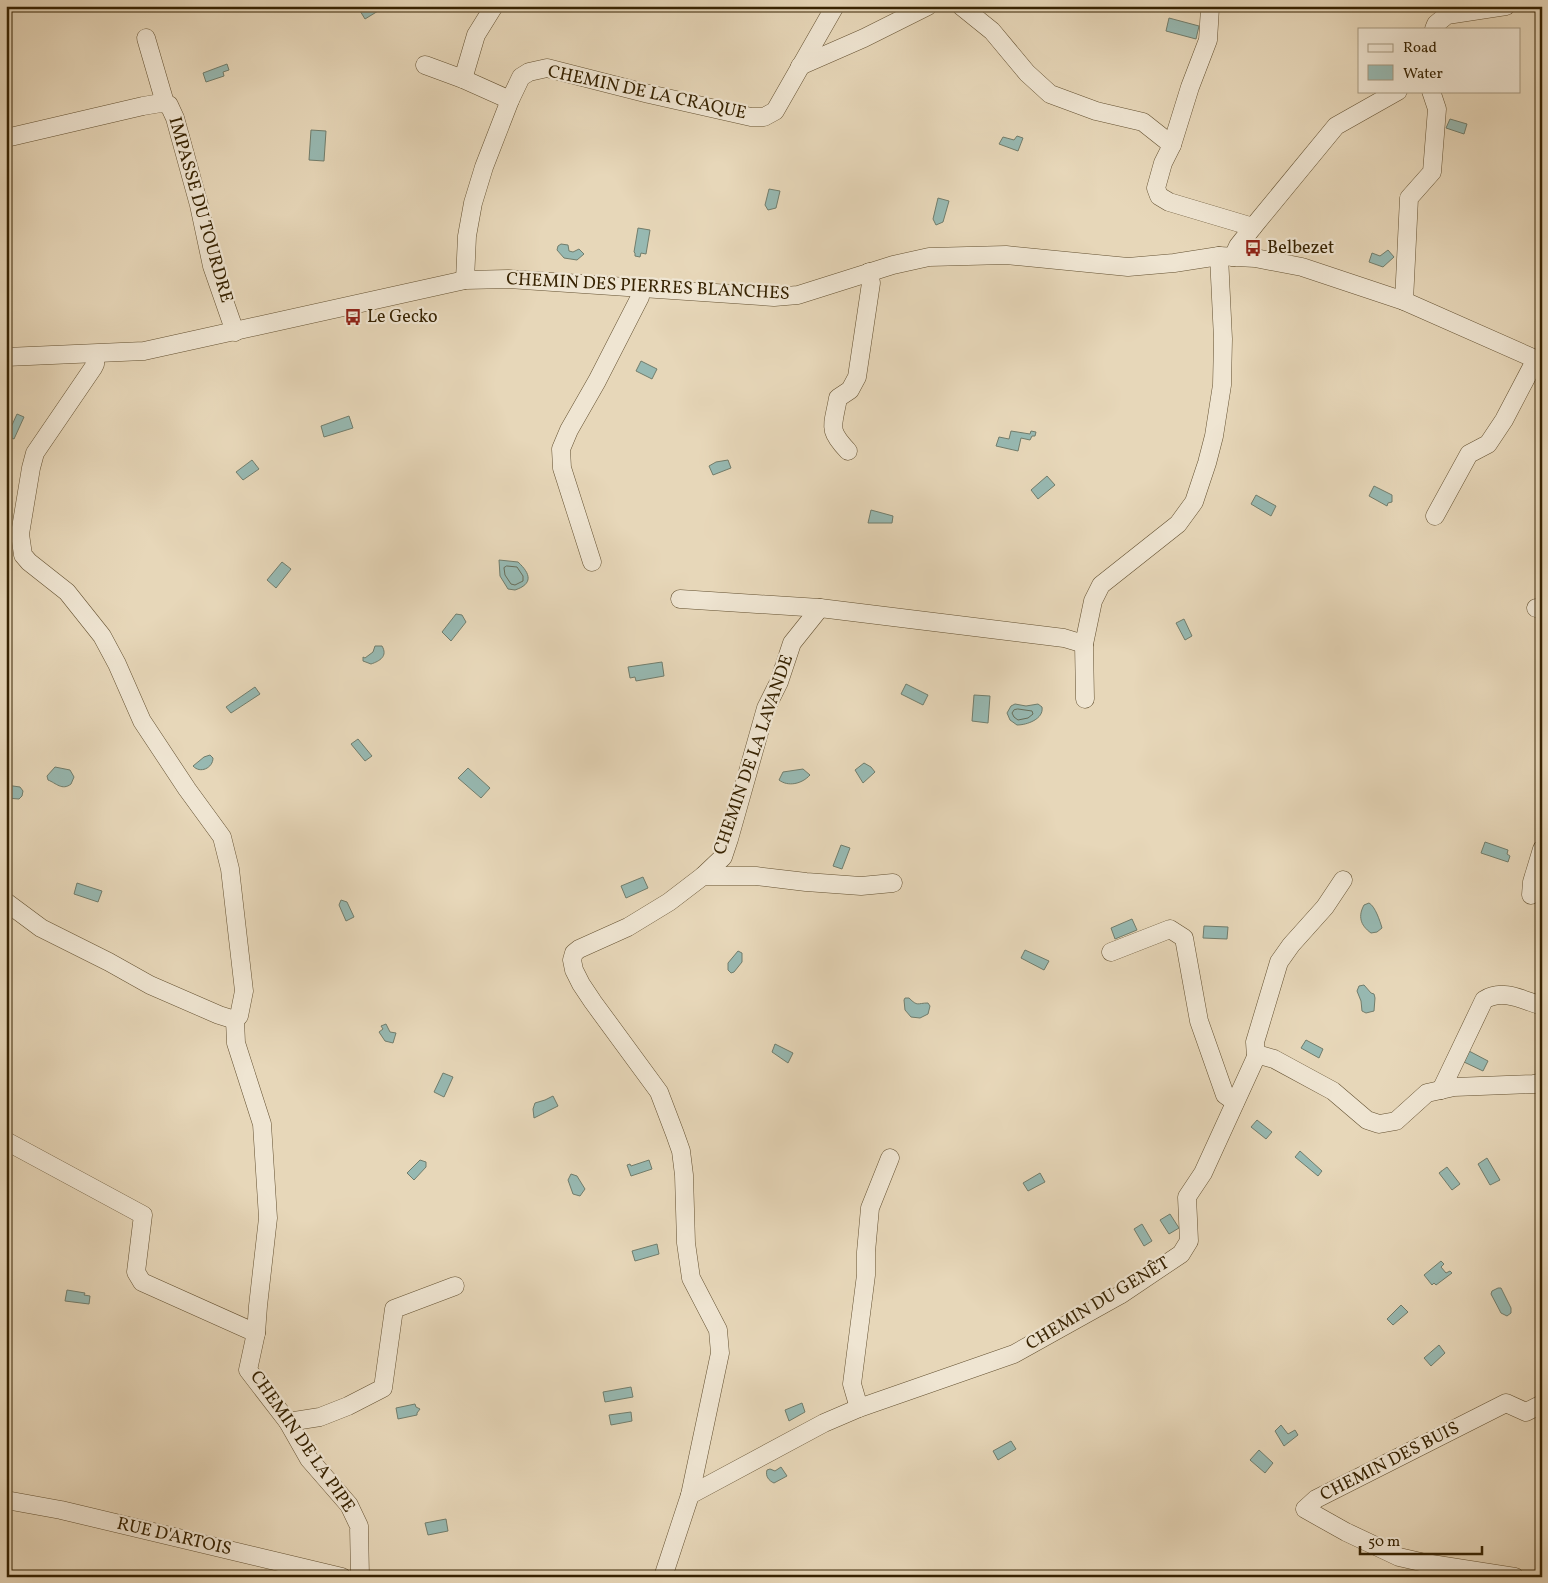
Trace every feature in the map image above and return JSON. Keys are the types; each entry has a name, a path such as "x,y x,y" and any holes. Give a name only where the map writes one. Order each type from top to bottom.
{"street":[{"path":"462,79 476,35 494,6"},
{"name":"CHEMIN DE LA CRAQUE","path":"465,280 467,236 473,203 484,167 521,77 529,72 547,68 719,110 752,117 764,117 775,111 835,6"},
{"path":"800,66 864,38 928,6"},
{"path":"961,6 992,31 1027,73 1050,94 1096,111 1143,122 1172,145"},
{"path":"1434,28 1436,24 1447,15 1506,6"},
{"path":"1210,8 1208,40 1190,87 1172,145 1163,163 1156,188 1159,196 1169,202 1253,226"},
{"path":"146,38 165,103"},
{"path":"425,66 462,79 510,100"},
{"path":"1085,699 1084,644 1093,601 1101,585 1178,524 1194,502 1214,436 1222,385 1226,256 1238,246 1336,126 1396,92"},
{"path":"1404,301 1409,198 1432,172 1437,109 1431,92"},
{"name":"IMPASSE DU TOURDRE","path":"6,138 143,106 165,103 171,109 175,118 199,205 212,266 235,332"},
{"name":"CHEMIN DES PIERRES BLANCHES","path":"6,357 144,351 465,280 508,279 774,297 798,295 869,272 929,257 1006,255 1128,267 1226,256 1255,258 1302,267 1404,301 1539,361"},
{"path":"848,451 836,439 832,431 838,398 850,390 856,377 871,283 869,272"},
{"path":"592,562 562,468 561,449 569,430 597,381 640,297 641,289"},
{"name":"CHEMIN DE LA PIPE","path":"96,354 93,368 35,453 20,534 21,548 23,555 29,562 67,592 102,636 117,664 142,721 186,789 222,837 230,869 244,991 239,1016 235,1020 236,1043 262,1124 268,1218 256,1333 248,1370 288,1422 309,1459 349,1505 359,1526 360,1577"},
{"path":"1435,516 1469,454 1488,444 1539,361"},
{"path":"680,599 820,608 1064,638 1084,644"},
{"name":"CHEMIN DE LA LAVANDE","path":"690,1495 720,1353 718,1330 691,1278 686,1243 684,1175 681,1152 676,1134 659,1092 592,1002 574,970 572,960 574,954 579,949 628,928 669,902 703,876 722,857 729,839 766,708 779,682 792,642 820,608"},
{"path":"1531,895 1532,882 1542,849"},
{"path":"703,876 756,876 861,886 893,883"},
{"path":"1343,880 1325,907 1279,962 1255,1042 1256,1057 1265,1055 1333,1091 1367,1120 1379,1124 1396,1121 1428,1093 1454,1088 1542,1082"},
{"path":"6,902 41,928 150,985 225,1018 235,1020"},
{"path":"1111,952 1170,929 1184,938 1199,1021 1225,1095 1235,1102"},
{"path":"1441,1090 1484,1000 1492,994 1507,994 1542,1006"},
{"name":"CHEMIN DU GENÊT","path":"690,1495 824,1423 859,1408 1014,1354 1120,1295 1181,1254 1188,1242 1187,1197 1202,1172 1256,1057"},
{"path":"6,1141 143,1215 136,1272 142,1282 256,1333"},
{"path":"859,1408 852,1384 866,1275 870,1208 890,1158"},
{"path":"288,1422 320,1417 348,1406 383,1388 394,1309 455,1286"},
{"name":"CHEMIN DES BUIS","path":"1515,1577 1399,1556 1346,1532 1305,1510 1316,1499 1506,1402 1526,1412 1542,1404"},
{"path":"663,1577 690,1495"},
{"name":"RUE D'ARTOIS","path":"7,1502 61,1510 342,1577"}],"water":[{"path":"357,6 382,6 383,8 365,19"},
{"path":"1169,18 1199,26 1196,39 1166,31"},
{"path":"227,64 229,70 223,72 224,76 206,82 203,73"},
{"path":"1450,119 1467,124 1464,134 1446,128"},
{"path":"311,130 326,131 324,161 309,160"},
{"path":"1017,136 1023,138 1018,151 999,144 1003,137 1014,140"},
{"path":"769,189 780,191 776,208 768,210 765,205"},
{"path":"938,198 949,201 943,222 936,225 933,219"},
{"path":"638,228 650,230 646,254 641,253 640,257 635,256 634,252"},
{"path":"561,244 568,245 569,251 573,252 579,249 584,254 577,260 564,258 557,250"},
{"path":"1388,250 1394,257 1383,267 1369,262 1372,253 1380,256"},
{"path":"641,361 657,369 652,379 636,371"},
{"path":"17,414 24,417 14,439 7,436"},
{"path":"349,416 353,428 324,437 321,426"},
{"path":"1011,431 1030,434 1031,431 1036,432 1035,436 1032,436 1030,440 1021,438 1018,451 996,446 999,437 1009,439"},
{"path":"252,460 259,469 243,480 236,472"},
{"path":"728,460 731,468 713,475 709,466 716,462"},
{"path":"1047,476 1055,485 1038,499 1031,490"},
{"path":"1374,486 1392,495 1392,502 1388,503 1387,506 1369,496"},
{"path":"1256,495 1276,506 1271,516 1251,504"},
{"path":"871,510 893,516 892,523 868,523"},
{"path":"499,560 518,562 528,575 525,585 515,590 508,589 500,576"},
{"path":"282,562 291,569 276,588 267,580"},
{"path":"456,614 462,615 466,622 451,641 442,632"},
{"path":"1184,619 1192,636 1185,640 1176,623"},
{"path":"375,646 382,646 384,655 382,658 371,664 363,661 363,657 365,658 373,652"},
{"path":"662,662 664,676 636,681 635,677 630,678 628,667"},
{"path":"906,684 928,695 923,705 901,694"},
{"path":"255,687 260,694 231,713 226,707"},
{"path":"974,695 990,696 988,723 972,721"},
{"path":"1015,704 1026,706 1038,704 1042,707 1042,711 1034,721 1017,725 1010,720 1007,713 1011,706"},
{"path":"358,739 372,756 365,761 351,744"},
{"path":"210,755 213,758 212,762 206,769 199,770 193,766 204,757"},
{"path":"864,763 875,772 863,783 855,770"},
{"path":"55,767 70,770 74,777 71,784 62,787 48,780 47,776"},
{"path":"468,768 490,788 481,798 458,778"},
{"path":"803,769 810,775 803,781 791,784 779,780 783,772"},
{"path":"6,785 20,787 23,791 22,796 19,799 6,798"},
{"path":"1485,842 1508,850 1507,854 1510,856 1508,862 1481,853"},
{"path":"841,845 850,848 842,869 833,866"},
{"path":"643,877 648,888 626,898 621,886"},
{"path":"77,883 102,891 98,902 74,894"},
{"path":"341,900 347,902 354,917 346,921 339,905"},
{"path":"1369,903 1375,910 1382,928 1377,932 1371,933 1362,924 1362,909 1364,905"},
{"path":"1132,919 1137,930 1115,939 1111,928"},
{"path":"1204,926 1228,927 1227,939 1203,938"},
{"path":"1025,950 1049,961 1044,970 1021,958"},
{"path":"738,951 742,953 742,962 731,973 728,970 728,963"},
{"path":"1364,985 1374,994 1375,998 1374,1011 1366,1013 1362,1011 1357,991 1359,986"},
{"path":"905,998 909,998 916,1004 928,1003 930,1006 928,1014 920,1018 911,1017 905,1010"},
{"path":"386,1024 390,1032 396,1033 393,1043 385,1041 379,1032 383,1029 381,1026"},
{"path":"1306,1040 1323,1049 1319,1058 1301,1048"},
{"path":"775,1044 793,1053 788,1063 772,1052"},
{"path":"1469,1051 1488,1061 1483,1071 1464,1062"},
{"path":"443,1073 453,1077 444,1097 434,1092"},
{"path":"553,1096 558,1106 534,1118 533,1109 535,1103"},
{"path":"1257,1120 1272,1132 1266,1139 1251,1127"},
{"path":"1300,1151 1322,1171 1318,1176 1295,1157"},
{"path":"1487,1158 1500,1180 1490,1185 1478,1164"},
{"path":"420,1160 426,1162 426,1167 414,1180 407,1173"},
{"path":"649,1160 652,1169 631,1176 627,1165 630,1164 631,1166"},
{"path":"1447,1167 1460,1184 1452,1190 1439,1173"},
{"path":"1040,1173 1045,1182 1028,1191 1023,1183"},
{"path":"571,1174 577,1176 585,1189 580,1196 573,1194 568,1180"},
{"path":"1170,1214 1179,1228 1169,1234 1160,1220"},
{"path":"1142,1224 1152,1241 1144,1246 1134,1229"},
{"path":"657,1244 659,1254 635,1261 632,1251"},
{"path":"1441,1261 1444,1264 1441,1267 1446,1273 1450,1271 1452,1273 1436,1285 1434,1283 1432,1285 1424,1275"},
{"path":"1501,1288 1511,1308 1511,1313 1507,1316 1501,1313 1491,1294 1492,1291"},
{"path":"67,1290 85,1293 84,1295 90,1296 89,1304 65,1301"},
{"path":"1401,1305 1408,1312 1393,1325 1387,1319"},
{"path":"1439,1345 1445,1353 1431,1366 1424,1358"},
{"path":"631,1387 633,1397 605,1402 603,1392"},
{"path":"802,1403 805,1412 789,1421 785,1410"},
{"path":"415,1404 420,1409 417,1415 398,1419 396,1408"},
{"path":"631,1412 632,1421 611,1425 609,1415"},
{"path":"1281,1425 1288,1434 1295,1430 1298,1435 1284,1446 1275,1431"},
{"path":"1011,1441 1016,1449 998,1460 993,1451"},
{"path":"1259,1450 1273,1463 1265,1473 1250,1460"},
{"path":"781,1467 787,1476 774,1483 769,1480 767,1470 775,1471"},
{"path":"446,1519 448,1531 428,1535 425,1523"}],"place":[{"name":"Belbezet","path":"1253,248"},
{"name":"Le Gecko","path":"353,317"}]}
